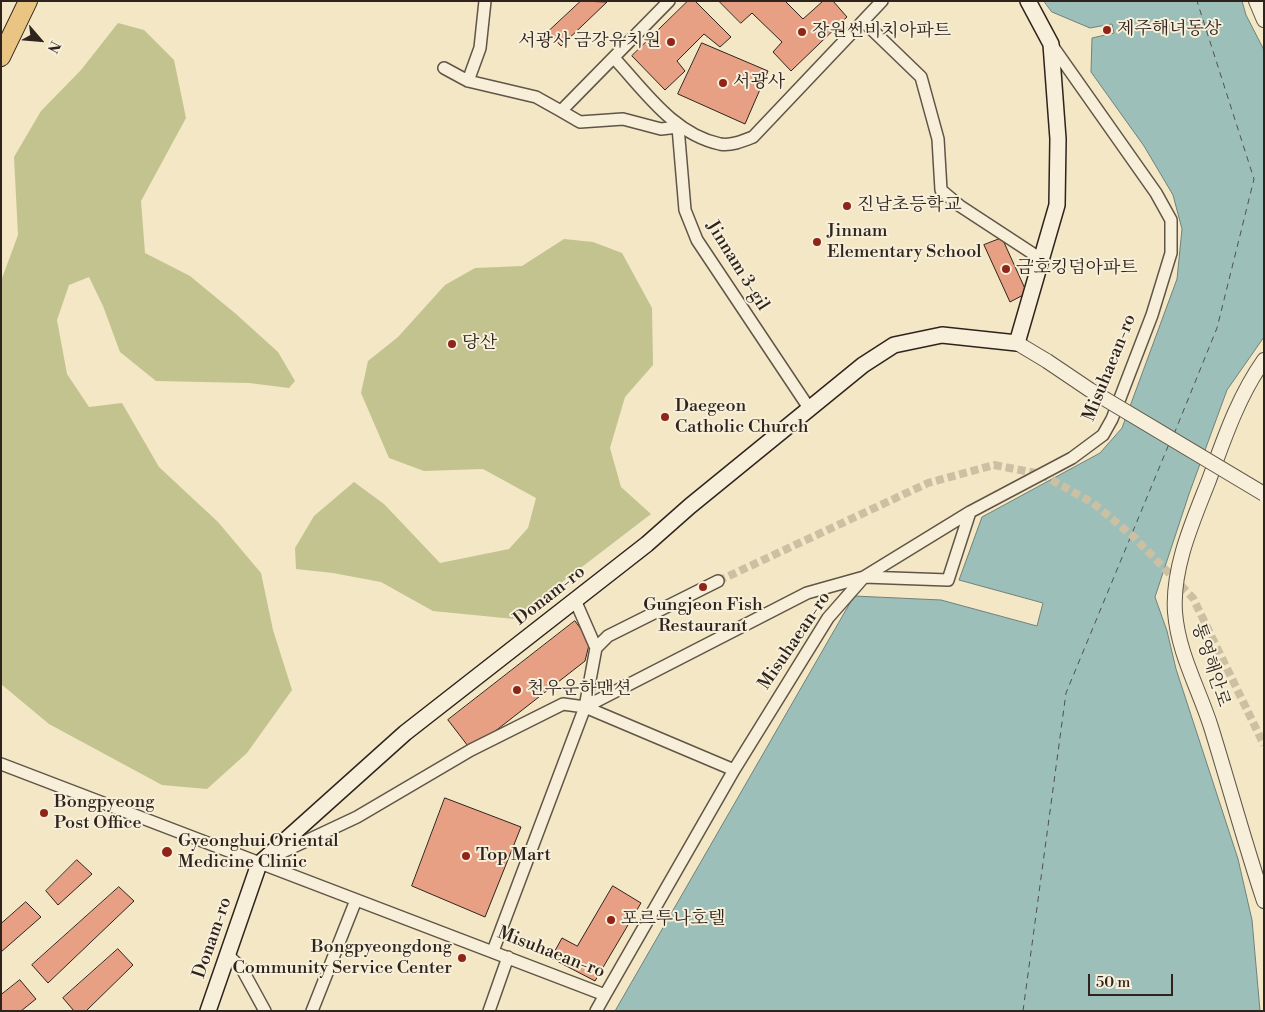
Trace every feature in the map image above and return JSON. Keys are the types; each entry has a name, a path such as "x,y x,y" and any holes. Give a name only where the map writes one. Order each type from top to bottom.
{"main road":[{"path":"1,57 28,1"},
{"name":"Misuhaean-ro","path":"1028,1 1051,44"},
{"path":"1018,343 1057,205 1058,139 1051,44"},
{"name":"Donam-ro","path":"208,1011 259,864 405,733 647,544 863,365 894,345 942,335 1018,343"}],"street":[{"path":"468,81 480,48 485,1"},
{"path":"561,111 669,1"},
{"path":"614,58 678,127 721,144 736,143 753,137 882,1"},
{"path":"1256,1 1264,20"},
{"path":"863,21 921,77 938,139 941,190 960,206 1041,258"},
{"name":"Misuhaean-ro","path":"1,764 605,995 734,770 828,618 864,577 970,512 1072,458 1103,435 1112,419 1152,315 1171,253 1171,220 1156,193 1051,44"},
{"path":"444,68 468,81 536,97 580,122 623,119 661,129 678,127"},
{"name":"Jinnam 3-gil","path":"678,127 685,210 697,240 809,408"},
{"path":"1018,343 1090,390 1264,494"},
{"name":"통영해안로","path":"1264,360 1254,375 1226,432 1184,549 1175,598 1177,627 1189,671 1210,725 1264,901"},
{"path":"585,707 807,593 864,577 948,580 970,512"},
{"path":"596,648 608,636 718,581"},
{"path":"493,951 585,707 596,648 575,600"},
{"path":"259,864 357,817 472,750 562,704 585,707 734,770"},
{"path":"312,1011 356,900"},
{"path":"227,954 242,968 265,1011"},
{"path":"489,1011 508,957"},
{"path":"596,1011 605,995"}],"green space":[{"path":"118,23 144,30 174,60 186,118 141,201 145,253 190,276 236,314 278,352 295,381 289,388 249,383 156,381 120,352 103,306 89,277 69,285 57,320 67,374 89,407 122,403 159,467 218,522 261,573 273,630 292,690 247,753 207,789 162,785 49,724 1,684 1,281 18,235 14,157 41,111 81,70"},
{"path":"564,239 593,242 622,253 652,308 653,365 625,397 610,448 621,487 651,514 514,619 433,611 381,582 333,573 296,569 295,548 314,516 354,482 384,504 440,563 509,549 528,528 536,498 483,469 424,471 389,458 361,393 368,361 398,337 445,285 475,268 522,266"}],"water":[{"path":"1044,1 1242,1 1246,15 1264,50 1264,337 1227,390 1189,494 1155,597 1167,631 1176,669 1238,859 1252,920 1260,1011 615,1011 854,596 941,600 1037,626 1043,603 959,580 982,517 1100,453 1122,428 1177,279 1182,229 1173,195 1144,146 1091,72 1092,38 1114,33 1112,24 1090,28 1052,12"}],"building":[{"path":"581,1 607,2 561,46 548,32"},
{"name":"서광사 금강유치원","path":"688,1 695,1 731,37 720,47 704,34 677,61 685,71 665,90 632,56"},
{"name":"장원썬비치아파트","path":"719,1 785,1 803,19 823,1 833,1 847,17 791,71 773,52 782,42 752,13 741,23"},
{"name":"서광사","path":"702,43 768,71 745,124 678,94"},
{"name":"금호킹덤아파트","path":"1002,238 1027,293 1010,302 984,245"},
{"name":"천우운하맨션","path":"575,621 590,641 585,661 471,750 448,720"},
{"name":"Top Mart","path":"445,798 521,827 485,917 412,886"},
{"path":"77,860 92,874 58,905 46,891"},
{"name":"포르투나호텔","path":"613,886 641,903 595,981 551,958 562,938 577,946"},
{"path":"119,887 134,901 48,983 32,965"},
{"path":"26,902 41,917 1,952 1,924"},
{"path":"118,949 133,965 86,1011 74,1011 63,998"},
{"path":"20,980 36,999 21,1011 1,1011 1,995"}],"ferry route":[{"path":"1174,434 1217,328 1254,179 1197,1"},
{"path":"1023,1011 1066,693 1169,444"}],"tunnel":[{"path":"718,581 928,483 994,465 1041,474 1093,503 1135,538 1193,598 1264,745"}],"place":[{"name":"제주해녀동상","path":"1107,30"},
{"name":"장원썬비치아파트","path":"802,32"},
{"name":"서광사 금강유치원","path":"671,42"},
{"name":"서광사","path":"723,83"},
{"name":"진남초등학교","path":"847,206"},
{"name":"Jinnam Elementary School","path":"817,242"},
{"name":"금호킹덤아파트","path":"1006,269"},
{"name":"당산","path":"452,344"},
{"name":"Daegeon Catholic Church","path":"665,417"},
{"name":"Gungjeon Fish Restaurant","path":"703,587"},
{"name":"천우운하맨션","path":"517,690"},
{"name":"Bongpyeong Post Office","path":"44,813"},
{"name":"Gyeonghui Oriental Medicine Clinic","path":"167,852"},
{"name":"Top Mart","path":"466,856"},
{"name":"포르투나호텔","path":"611,920"},
{"name":"Bongpyeongdong Community Service Center","path":"462,958"}]}
